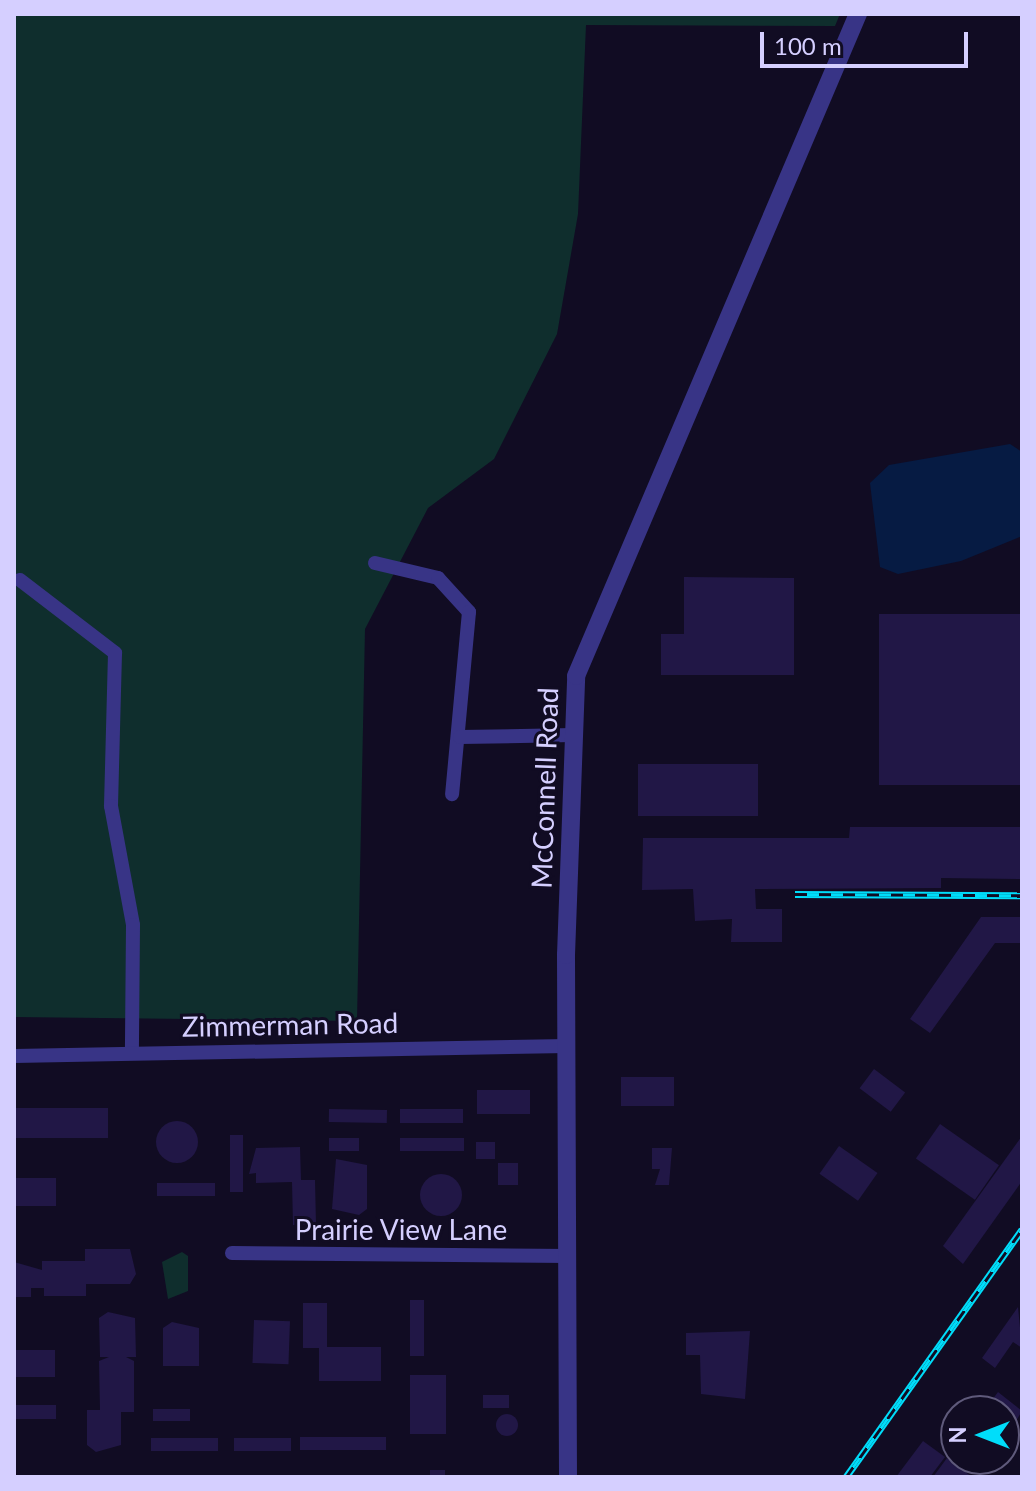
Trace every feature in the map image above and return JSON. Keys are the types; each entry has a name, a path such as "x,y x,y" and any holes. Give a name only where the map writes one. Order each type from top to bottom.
{"street":[{"name":"McConnell Road","path":"568,1477 567,1046 576,676 858,14"},
{"path":"375,563 438,578 469,612 460,737 452,794"},
{"path":"20,580 115,653 111,806 133,925 132,1052"},
{"path":"460,737 573,735"},
{"name":"Zimmerman Road","path":"14,1056 567,1046"},
{"name":"Prairie View Lane","path":"232,1253 569,1256"}],"green space":[{"path":"14,14 840,14 835,26 586,25 578,214 557,334 494,459 428,508 365,629 357,1021 14,1017"},
{"path":"182,1252 188,1256 188,1291 168,1299 162,1262"}],"water":[{"path":"1010,444 1022,452 1022,536 961,561 898,574 880,567 870,483 889,465"}],"building":[{"path":"684,577 794,578 794,675 661,675 661,634 684,634"},
{"path":"879,614 1022,614 1022,785 879,785"},
{"path":"638,764 758,764 758,816 638,816"},
{"path":"850,827 1022,827 1022,879 941,878 941,888 755,889 756,909 782,909 782,942 731,942 732,919 695,921 693,889 642,890 643,838 849,838"},
{"path":"981,917 1022,917 1022,943 995,943 930,1033 910,1019"},
{"path":"874,1069 905,1092 891,1112 860,1088"},
{"path":"621,1077 674,1077 674,1106 621,1106"},
{"path":"477,1090 530,1090 530,1114 477,1114"},
{"path":"14,1108 108,1108 108,1138 14,1138"},
{"path":"329,1109 387,1110 387,1123 329,1122"},
{"path":"400,1109 463,1109 463,1123 400,1123"},
{"path":"177,1121 192,1127 198,1142 192,1157 177,1163 162,1157 156,1142 162,1127"},
{"path":"940,1124 999,1165 975,1200 916,1158"},
{"path":"230,1135 243,1135 243,1192 230,1192"},
{"path":"1022,1136 1022,1181 963,1264 943,1246"},
{"path":"329,1138 359,1138 359,1151 329,1151"},
{"path":"400,1138 464,1138 464,1151 400,1151"},
{"path":"476,1142 495,1142 495,1159 476,1159"},
{"path":"839,1146 878,1173 858,1201 819,1174"},
{"path":"300,1147 301,1180 315,1180 316,1224 293,1225 292,1182 256,1183 256,1173 249,1174 256,1148"},
{"path":"652,1148 672,1148 669,1185 655,1185 660,1169 652,1169"},
{"path":"336,1159 367,1165 367,1209 359,1215 332,1209"},
{"path":"498,1163 518,1163 518,1185 498,1185"},
{"path":"441,1174 456,1180 462,1195 456,1210 441,1216 426,1210 420,1195 426,1180"},
{"path":"14,1178 56,1178 56,1206 14,1206"},
{"path":"157,1183 215,1183 215,1196 157,1196"},
{"path":"85,1249 130,1249 136,1274 130,1284 86,1284 86,1296 44,1296 44,1288 31,1288 31,1297 14,1297 14,1262 42,1270 42,1261 85,1261"},
{"path":"410,1300 424,1300 424,1356 410,1356"},
{"path":"303,1303 327,1303 327,1347 381,1347 381,1381 319,1381 319,1348 303,1348"},
{"path":"1018,1307 1022,1348 1013,1342 995,1368 982,1358"},
{"path":"108,1312 135,1318 136,1357 126,1357 134,1361 134,1412 121,1412 121,1445 96,1452 87,1445 87,1410 100,1410 99,1361 109,1357 100,1357 99,1318"},
{"path":"254,1320 290,1321 288,1364 252,1363"},
{"path":"172,1322 199,1328 199,1366 163,1366 163,1328"},
{"path":"750,1331 745,1399 701,1394 700,1355 686,1355 686,1333"},
{"path":"14,1350 55,1350 55,1377 14,1377"},
{"path":"410,1375 446,1375 446,1434 410,1434"},
{"path":"483,1395 509,1395 509,1408 483,1408"},
{"path":"14,1405 56,1405 56,1419 14,1419"},
{"path":"153,1409 190,1409 190,1421 153,1421"},
{"path":"507,1414 515,1417 518,1425 515,1433 507,1436 499,1433 496,1425 499,1417"},
{"path":"300,1437 386,1437 386,1450 300,1450"},
{"path":"151,1438 218,1438 218,1451 151,1451"},
{"path":"234,1438 291,1438 291,1451 234,1451"},
{"path":"923,1441 940,1453 940,1464 930,1477 896,1477"},
{"path":"940,1468 940,1475 972,1477 933,1477"},
{"path":"430,1470 445,1470 445,1477 430,1477"}],"railway":[{"path":"795,894 1022,895"},
{"path":"846,1477 1022,1229"}]}
